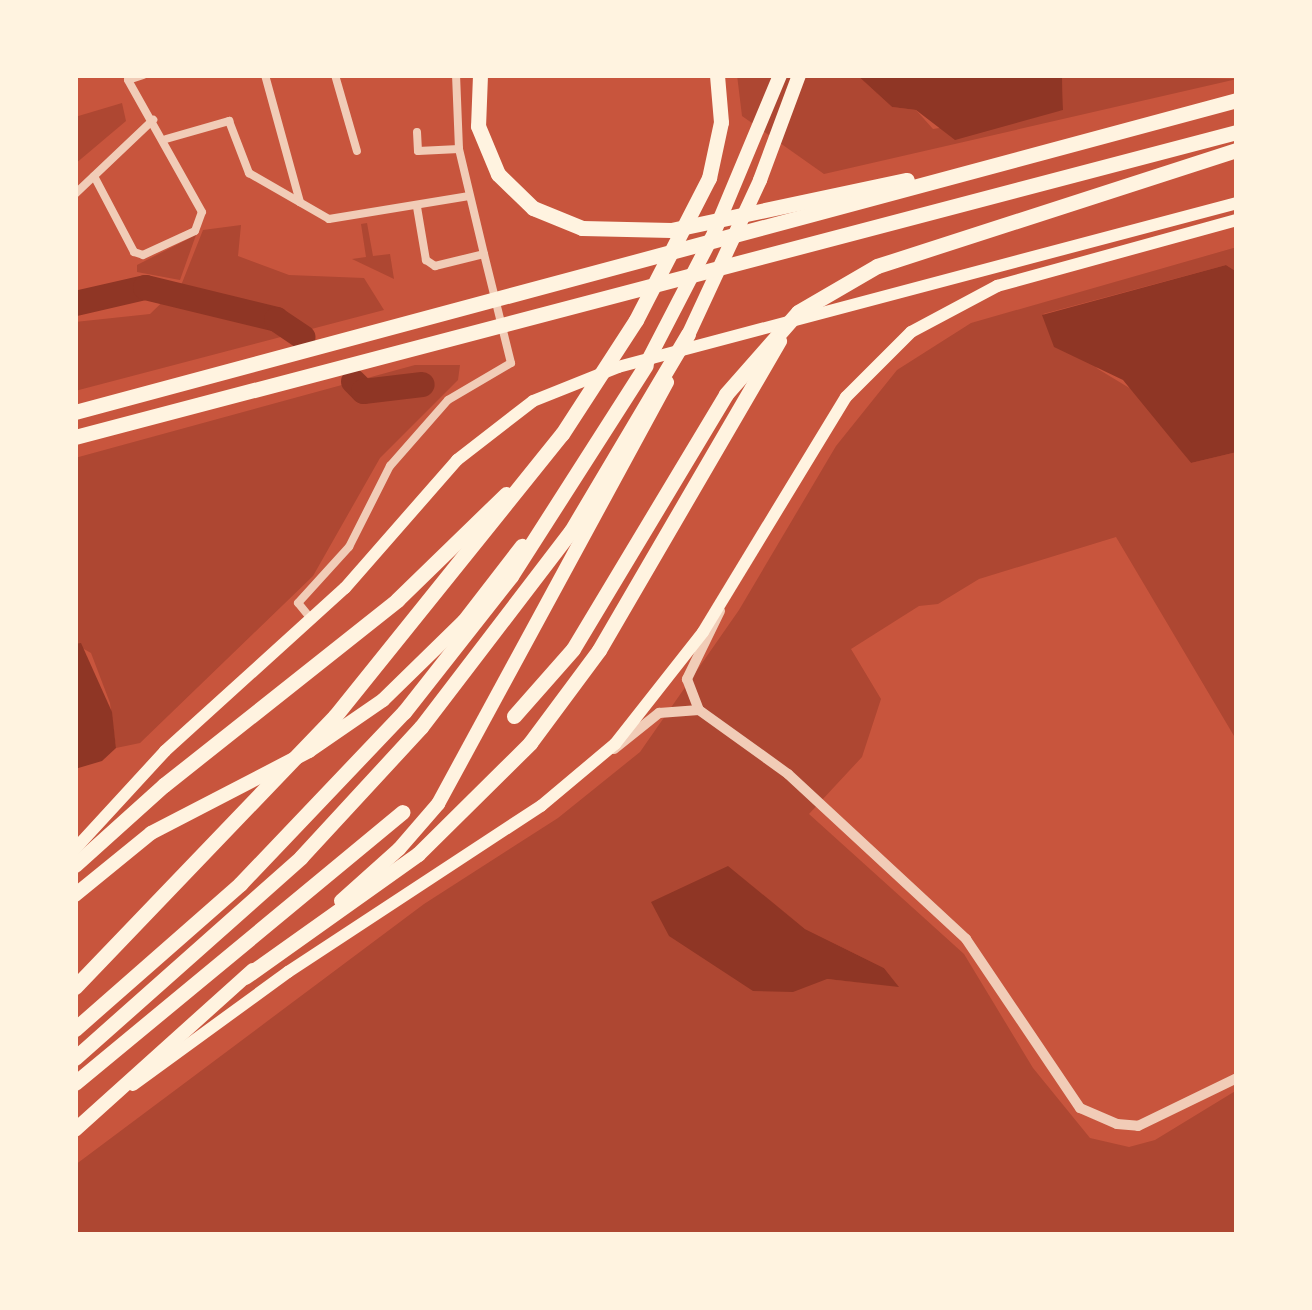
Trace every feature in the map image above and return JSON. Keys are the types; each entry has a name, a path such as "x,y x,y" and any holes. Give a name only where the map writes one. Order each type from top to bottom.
{"highway":[{"path":"480,75 480,137 504,182 554,220 604,232 702,225 1043,152"},
{"path":"75,987 170,894 334,716 505,510 585,398 636,320 702,194 720,135 717,75"},
{"path":"75,1029 240,884 415,699 529,551 678,309 780,75"},
{"path":"75,1130 245,976 376,871 438,804 644,428 704,302 800,75"},
{"path":"75,412 1237,100"},
{"path":"75,437 1237,132"},
{"path":"514,716 573,649 742,372 776,332 836,287 904,256 1237,150"},
{"path":"245,976 418,854 530,743 599,650 774,348 836,287"},
{"path":"75,1058 301,857 432,714 571,531 688,334"},
{"path":"75,895 126,850 359,718 464,621 646,365"},
{"path":"75,865 432,569 524,474 585,398"},
{"path":"75,1083 403,812"}],"main road":[{"path":"75,849 165,751 312,620 480,438 568,384 1237,203"},
{"path":"88,1119 288,972 542,806 596,760 668,682 846,396 911,332 997,286 1237,220"}],"street":[{"path":"94,176 134,252 143,254 194,231 202,212 166,139 126,77 143,75"},
{"path":"265,75 300,202"},
{"path":"335,75 358,151"},
{"path":"312,620 298,603 350,547 390,466 448,400 504,370 510,356 468,196 459,149 456,75"},
{"path":"75,194 153,120"},
{"path":"166,139 229,121 249,173 343,221 468,196"},
{"path":"417,132 418,151 459,149"},
{"path":"417,207 426,260 435,266 484,254"},
{"path":"724,596 687,680 699,710 788,774 966,939 1080,1108 1117,1124 1138,1126 1237,1078"},
{"path":"596,760 659,713 699,710"}],"shaded area":[{"path":"737,75 857,75 892,107 916,110 933,129 1063,110 1062,75 1237,79 824,174 742,116"},
{"path":"857,75 1062,75 1063,110 955,140 916,110 892,107"},
{"path":"122,103 126,121 75,164 75,117"},
{"path":"367,223 373,256 390,254 394,279 352,259 366,257 361,224"},
{"path":"241,225 238,256 289,275 364,278 384,310 75,391 75,322 150,314 182,283 203,230"},
{"path":"196,235 180,280 137,272 137,265"},
{"path":"1237,247 1237,272 1226,265 1043,314 1098,369 1136,392 1191,463 1237,452 1237,741 1116,537 979,579 938,604 919,606 851,649 881,699 862,757 809,814 964,954 1033,1068 1090,1138 1129,1147 1155,1140 1237,1090 1237,1235 75,1235 75,1165 424,904 558,818 640,752 739,610 836,446 897,370 971,323","holes":["728,867 805,929 884,968 898,986 826,979 699,882"]},
{"path":"1226,265 1237,272 1237,452 1191,463 1123,380 1054,347 1042,315"},
{"path":"415,365 460,365 458,380 380,458 313,576 140,743 116,748 110,703 91,653 75,644 75,458"},
{"path":"81,643 112,712 116,748 102,761 75,769 75,644"},
{"path":"728,866 805,929 884,968 899,987 827,979 793,992 753,991 669,936 651,902"}],"waterway":[{"path":"75,303 145,287 276,319 303,337"},
{"path":"353,381 363,391 422,384"}]}
